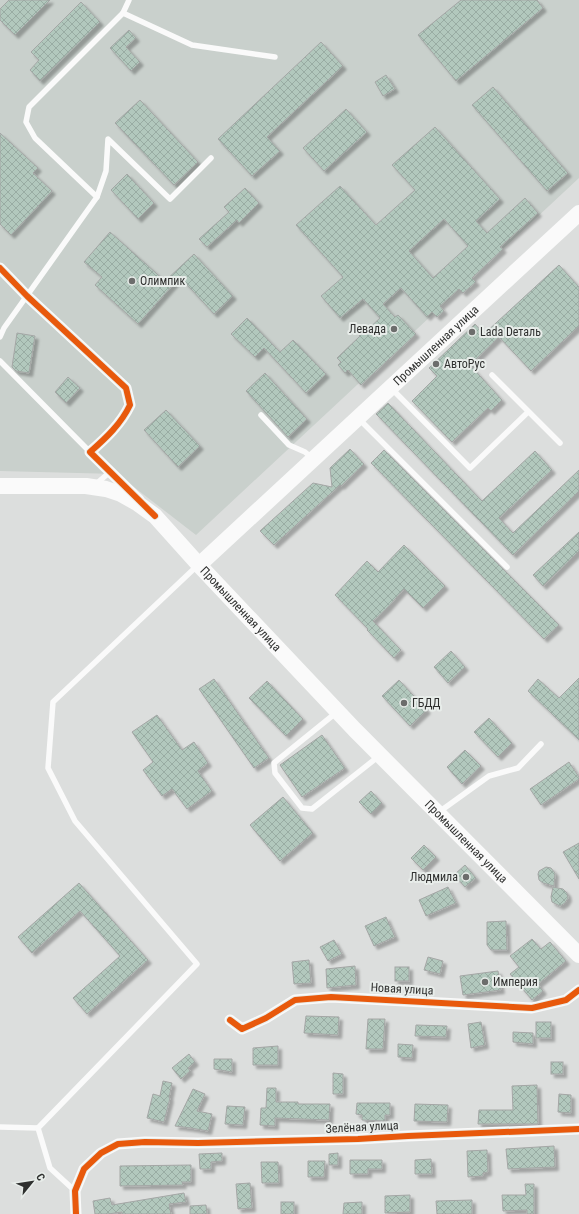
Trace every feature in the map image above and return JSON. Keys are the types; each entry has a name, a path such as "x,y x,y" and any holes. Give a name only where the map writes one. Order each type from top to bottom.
{"main road":[{"name":"Промышленная улица","path":"579,213 199,565 337,712 579,955"},
{"path":"0,486 86,486 106,489 121,494 155,516 199,565"}],"street":[{"path":"0,268 27,296 126,388 130,405 125,415 109,434 90,452 155,516"},
{"name":"Новая улица","path":"230,1020 242,1029 266,1018 295,1000 331,997 532,1008 566,1000 579,990"},
{"name":"Зелёная улица","path":"75,1191 84,1169 101,1153 118,1144 145,1142 198,1143 358,1139 579,1129"},
{"path":"75,1191 76,1214"}],"lane":[{"path":"97,197 35,138 26,122 29,106 123,13 129,0"},
{"path":"123,13 192,45 275,57"},
{"path":"0,337 4,328 97,197 106,171 108,139 170,199 211,158"},
{"path":"0,360 90,452"},
{"path":"492,375 560,443"},
{"path":"390,387 470,468 528,412"},
{"path":"260,415 289,444 305,452 312,459"},
{"path":"357,418 507,567"},
{"path":"86,486 97,484 111,471"},
{"path":"0,1127 38,1128 197,964 75,821 48,768 53,702 199,565"},
{"path":"337,712 274,763 275,773 302,808 312,809 380,755"},
{"path":"438,813 489,776 518,768 541,744"},
{"path":"38,1128 50,1168 75,1191"}],"shaded area":[{"path":"0,0 579,0 579,178 196,535 117,474 0,471"}],"building":[{"path":"9,0 50,0 15,35 0,20 0,9"},
{"path":"461,0 537,0 543,8 456,81 418,35"},
{"path":"81,2 100,22 40,81 30,70 39,60 31,52"},
{"path":"129,30 136,38 126,47 140,62 131,71 110,48"},
{"path":"321,42 343,66 267,137 280,151 252,176 218,139"},
{"path":"386,75 395,89 383,96 375,82"},
{"path":"493,87 568,173 547,191 472,105"},
{"path":"140,100 198,162 174,185 115,123"},
{"path":"346,109 367,132 324,171 303,148"},
{"path":"435,127 500,199 476,221 487,233 525,198 538,213 500,247 503,249 472,278 476,282 463,293 459,289 440,306 444,311 437,317 432,312 427,317 401,288 383,304 395,317 398,315 416,334 361,385 348,370 345,373 338,365 341,362 337,358 360,336 357,333 363,327 366,331 380,318 363,299 340,318 321,296 343,277 296,225 340,186 376,225 415,190 392,165","holes":["444,219 468,246 433,278 409,251"]},
{"path":"0,133 38,168 33,173 52,191 11,235 0,224"},
{"path":"127,174 154,203 138,219 111,190"},
{"path":"245,188 259,203 239,223 237,220 207,247 199,239 229,212 224,207"},
{"name":"Олимпик","path":"110,232 165,281 194,254 233,296 214,314 180,277 138,324 95,285 102,277 84,262"},
{"path":"559,265 579,287 579,326 531,371 499,337 470,365 502,400 491,411 488,408 452,442 412,401 437,376 429,368 475,324 484,334"},
{"path":"247,318 280,352 293,340 326,374 306,393 264,348 255,357 231,334"},
{"path":"17,333 35,336 29,373 16,371 12,367"},
{"path":"265,373 307,419 288,437 246,391"},
{"path":"68,377 80,388 66,403 55,392"},
{"path":"388,403 482,501 535,451 552,470 499,518 513,533 579,470 579,491 513,555 376,414"},
{"path":"166,410 200,446 178,467 144,430"},
{"path":"350,449 364,464 274,545 260,531 313,483 332,487 330,468"},
{"path":"384,450 559,625 544,639 371,463"},
{"path":"579,532 579,551 543,586 533,575"},
{"path":"404,545 445,586 423,608 404,589 373,621 401,650 394,658 335,595 367,561 378,572"},
{"path":"451,651 465,667 448,683 434,667"},
{"path":"579,678 579,740 528,691 538,679 559,698"},
{"path":"214,679 269,758 254,768 199,689"},
{"name":"ГБДД","path":"399,680 427,710 410,726 382,696"},
{"path":"267,681 303,719 286,736 249,698"},
{"path":"157,715 182,750 194,742 208,763 198,771 212,791 187,809 172,789 162,796 143,770 153,762 132,732"},
{"path":"489,718 512,743 498,757 474,732"},
{"path":"322,735 345,768 302,797 280,765"},
{"path":"465,750 481,766 462,784 447,767"},
{"path":"569,762 579,779 541,805 530,789"},
{"path":"371,791 382,803 371,814 359,802"},
{"path":"283,797 313,833 280,861 250,825"},
{"path":"579,843 579,879 563,852"},
{"path":"424,845 436,857 423,870 411,858"},
{"path":"465,865 476,878 465,887 454,875"},
{"path":"546,867 551,868 555,873 554,886 543,883 539,880 539,871"},
{"path":"79,883 148,960 87,1014 73,998 120,956 80,911 32,953 18,937"},
{"path":"448,887 456,903 426,916 419,900"},
{"path":"553,887 563,889 567,893 568,898 565,903 560,906 552,902 551,897"},
{"path":"386,917 395,937 374,946 365,926"},
{"path":"506,921 507,950 491,950 487,945 487,922"},
{"path":"532,939 541,949 550,942 566,961 538,984 543,991 532,1000 510,974 519,967 510,956"},
{"path":"334,940 342,954 328,961 320,947"},
{"path":"428,957 443,961 440,974 424,970"},
{"path":"309,960 311,983 294,984 292,962"},
{"path":"355,966 356,985 327,988 326,969"},
{"path":"395,967 409,967 409,981 395,981"},
{"path":"498,971 501,990 463,995 460,976"},
{"path":"306,1016 339,1017 338,1035 304,1033"},
{"path":"368,1019 385,1019 383,1049 366,1049"},
{"path":"481,1022 485,1045 471,1048 468,1024"},
{"path":"536,1022 551,1022 551,1038 536,1038"},
{"path":"416,1025 447,1026 446,1037 415,1036"},
{"path":"513,1032 533,1033 533,1044 513,1042"},
{"path":"398,1044 413,1045 412,1058 398,1057"},
{"path":"278,1046 278,1065 253,1065 253,1048"},
{"path":"189,1054 195,1062 188,1068 190,1071 181,1079 172,1068"},
{"path":"214,1059 232,1059 232,1072 214,1069"},
{"path":"551,1062 563,1062 563,1074 551,1074"},
{"path":"333,1073 343,1074 343,1094 333,1094"},
{"path":"163,1081 172,1083 164,1122 147,1118 153,1094 160,1096"},
{"path":"537,1085 538,1124 478,1124 479,1110 513,1110 512,1086"},
{"path":"267,1088 276,1088 276,1102 330,1104 329,1120 275,1118 275,1126 260,1125 261,1108 266,1108"},
{"path":"193,1089 205,1094 197,1111 212,1114 208,1131 175,1126"},
{"path":"559,1094 571,1095 571,1113 558,1112"},
{"path":"357,1103 390,1103 390,1115 385,1115 385,1121 362,1120 362,1115 356,1114"},
{"path":"415,1104 448,1105 447,1122 414,1121"},
{"path":"227,1106 245,1107 243,1125 225,1124"},
{"path":"554,1146 555,1167 508,1169 506,1149"},
{"path":"487,1150 488,1172 483,1173 483,1176 468,1177 467,1151"},
{"path":"222,1153 222,1161 211,1162 211,1169 200,1169 199,1154"},
{"path":"338,1153 338,1165 329,1165 329,1154"},
{"path":"431,1159 432,1174 415,1174 415,1160"},
{"path":"350,1160 382,1160 382,1169 368,1169 368,1174 350,1174"},
{"path":"308,1161 325,1161 324,1177 308,1177"},
{"path":"261,1162 278,1162 279,1183 262,1183"},
{"path":"191,1165 191,1182 182,1182 183,1185 120,1186 120,1166"},
{"path":"250,1183 252,1208 238,1209 236,1184"},
{"path":"525,1184 534,1184 534,1214 527,1214 527,1210 503,1211 502,1195 526,1195"},
{"path":"184,1193 186,1202 169,1204 171,1214 122,1214 122,1212 95,1214 93,1201 110,1198 112,1205"},
{"path":"410,1195 410,1212 385,1213 385,1196"},
{"path":"472,1200 472,1214 437,1214 436,1201"},
{"path":"281,1202 294,1202 294,1214 281,1214"},
{"path":"362,1202 362,1214 343,1214 344,1203"},
{"path":"206,1205 207,1214 190,1214 190,1206"}],"cycle path":[{"path":"0,268 27,296 126,388 130,405 113,430 90,452 155,516"},
{"path":"230,1020 242,1029 266,1018 295,1000 331,997 532,1008 566,1000 579,990"},
{"path":"76,1214 75,1191 84,1169 101,1153 118,1144 145,1142 198,1143 358,1139 579,1129"}],"place":[{"name":"Олимпик","path":"132,281"},
{"name":"Левада","path":"394,329"},
{"name":"Lada Dеталь","path":"472,332"},
{"name":"АвтоРус","path":"436,364"},
{"name":"ГБДД","path":"404,703"},
{"name":"Людмила","path":"466,877"},
{"name":"Империя","path":"485,982"}]}
